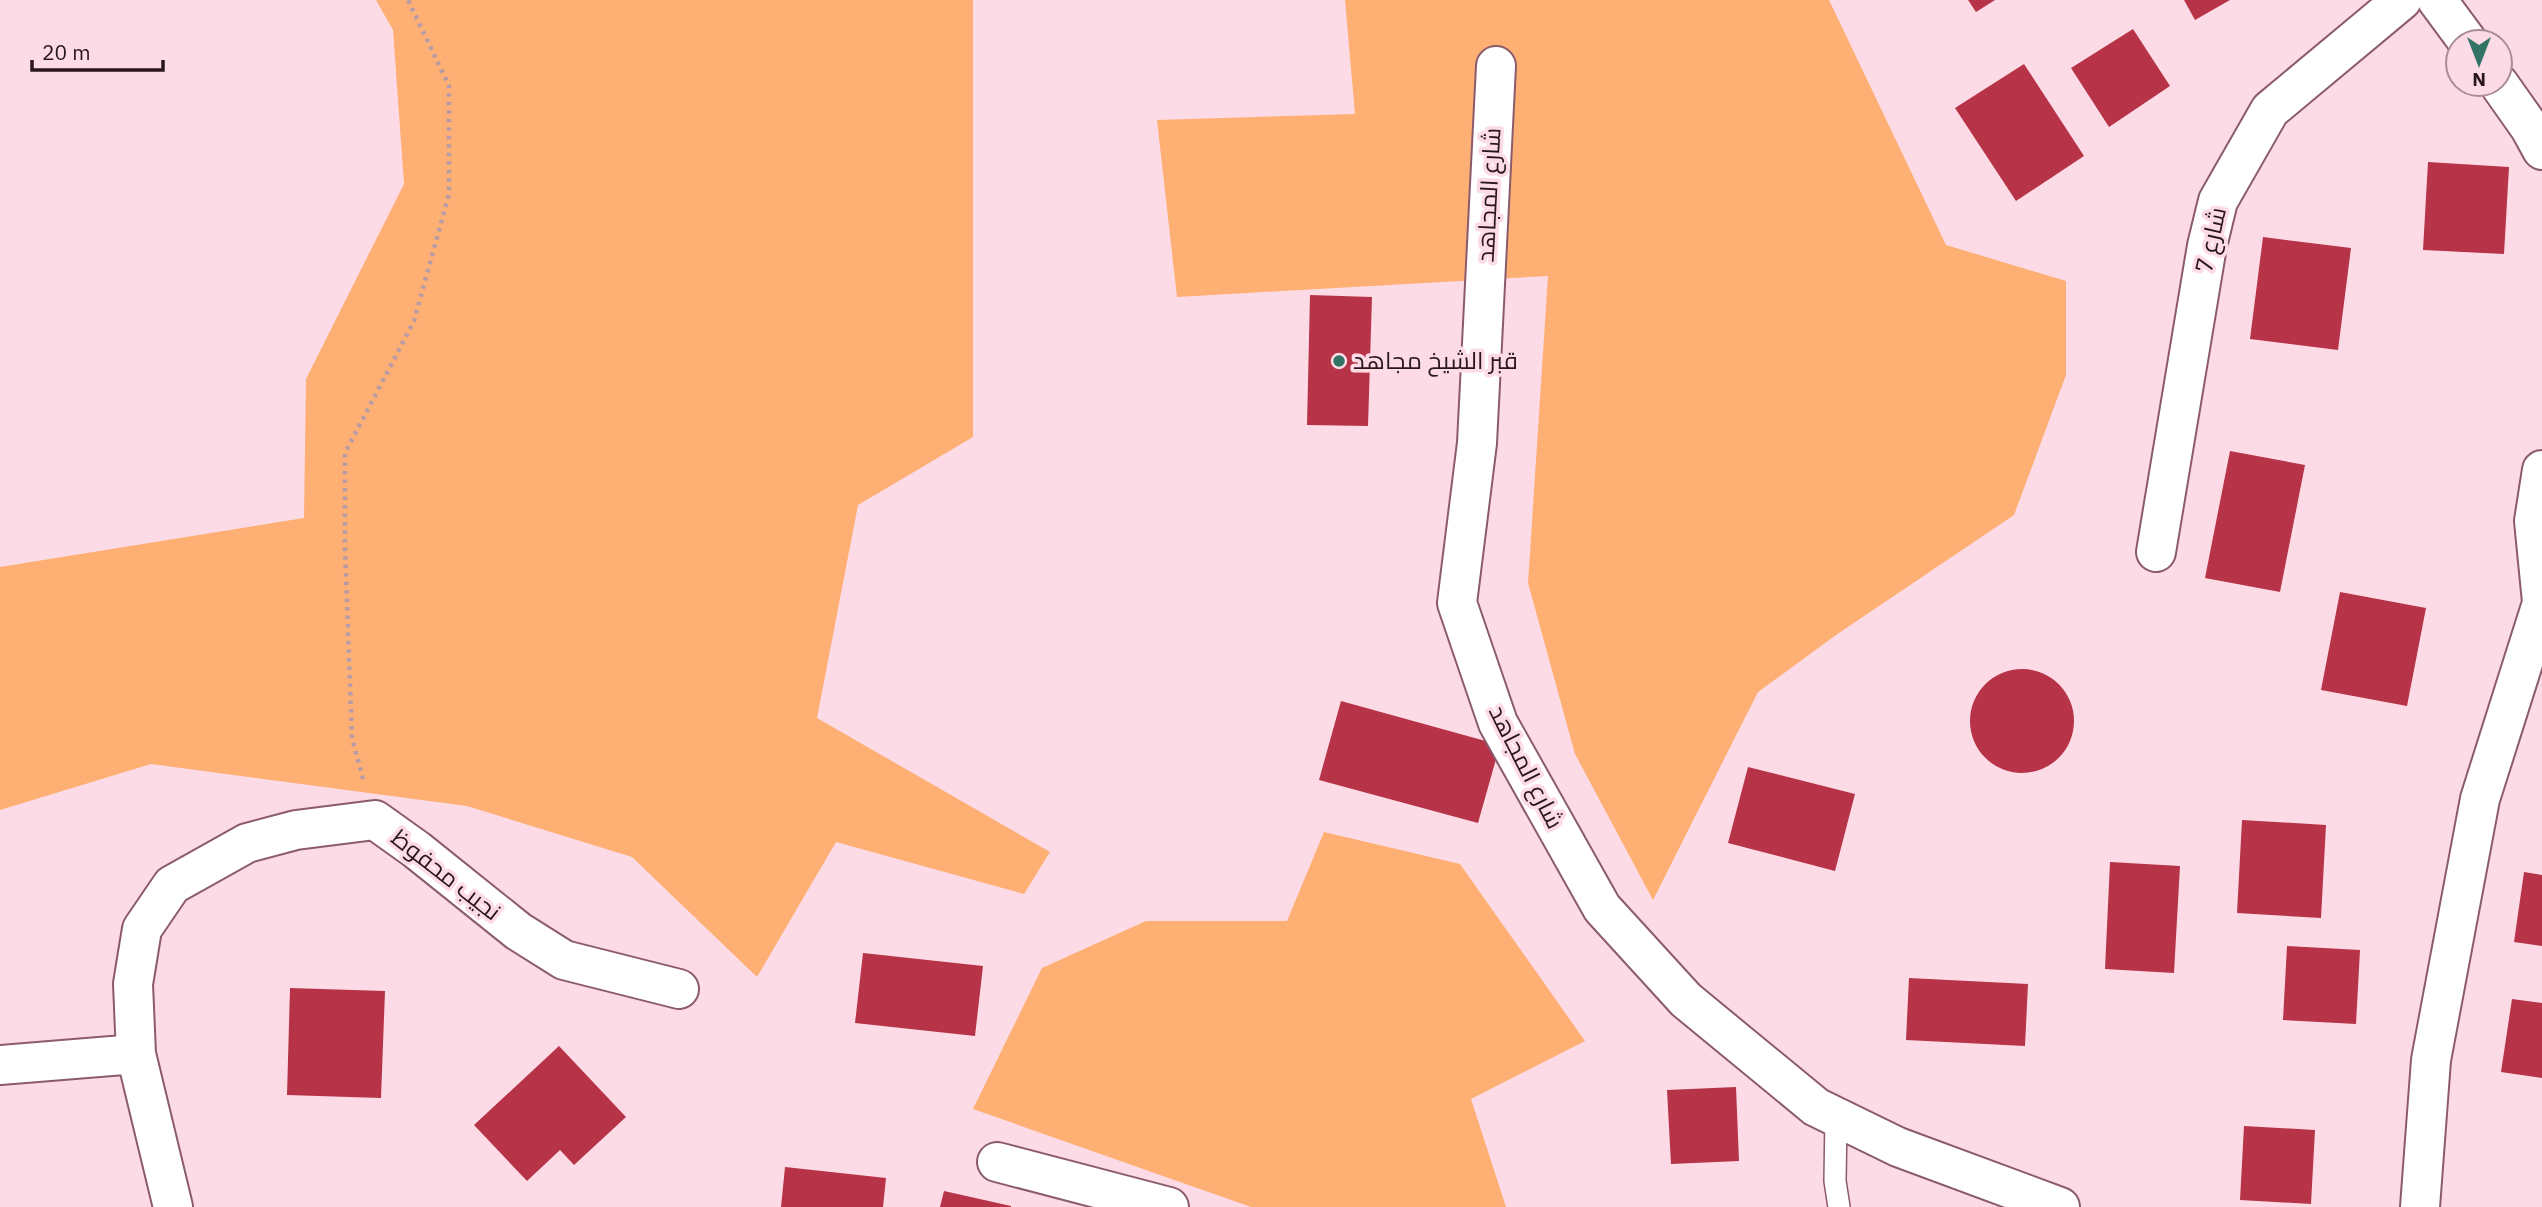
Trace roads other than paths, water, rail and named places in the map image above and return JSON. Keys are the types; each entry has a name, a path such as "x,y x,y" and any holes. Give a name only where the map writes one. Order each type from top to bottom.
{"street":[{"name":"شارع 7","path":"2156,552 2207,246 2218,201 2270,110 2402,0"},
{"path":"2437,0 2458,28"},
{"name":"شارع المجاهد","path":"1496,66 1477,443 1457,603 1498,723 1602,908 1686,999 1816,1107 1898,1147 2060,1207"},
{"path":"2509,98 2542,150"},
{"path":"2420,1207 2431,1059 2480,799 2542,602 2533,521 2542,470"},
{"name":"نجيب محفوظ","path":"173,1207 136,1054 133,984 142,929 172,885 247,843 296,830 374,820 417,850 518,931 564,960 678,989"},
{"path":"0,1065 136,1054"},
{"path":"997,1162 1169,1207"}],"lane":[{"path":"1836,1117 1835,1181 1839,1207"}],"place":[{"name":"قبر الشيخ مجاهد","path":"1339,361"}]}
